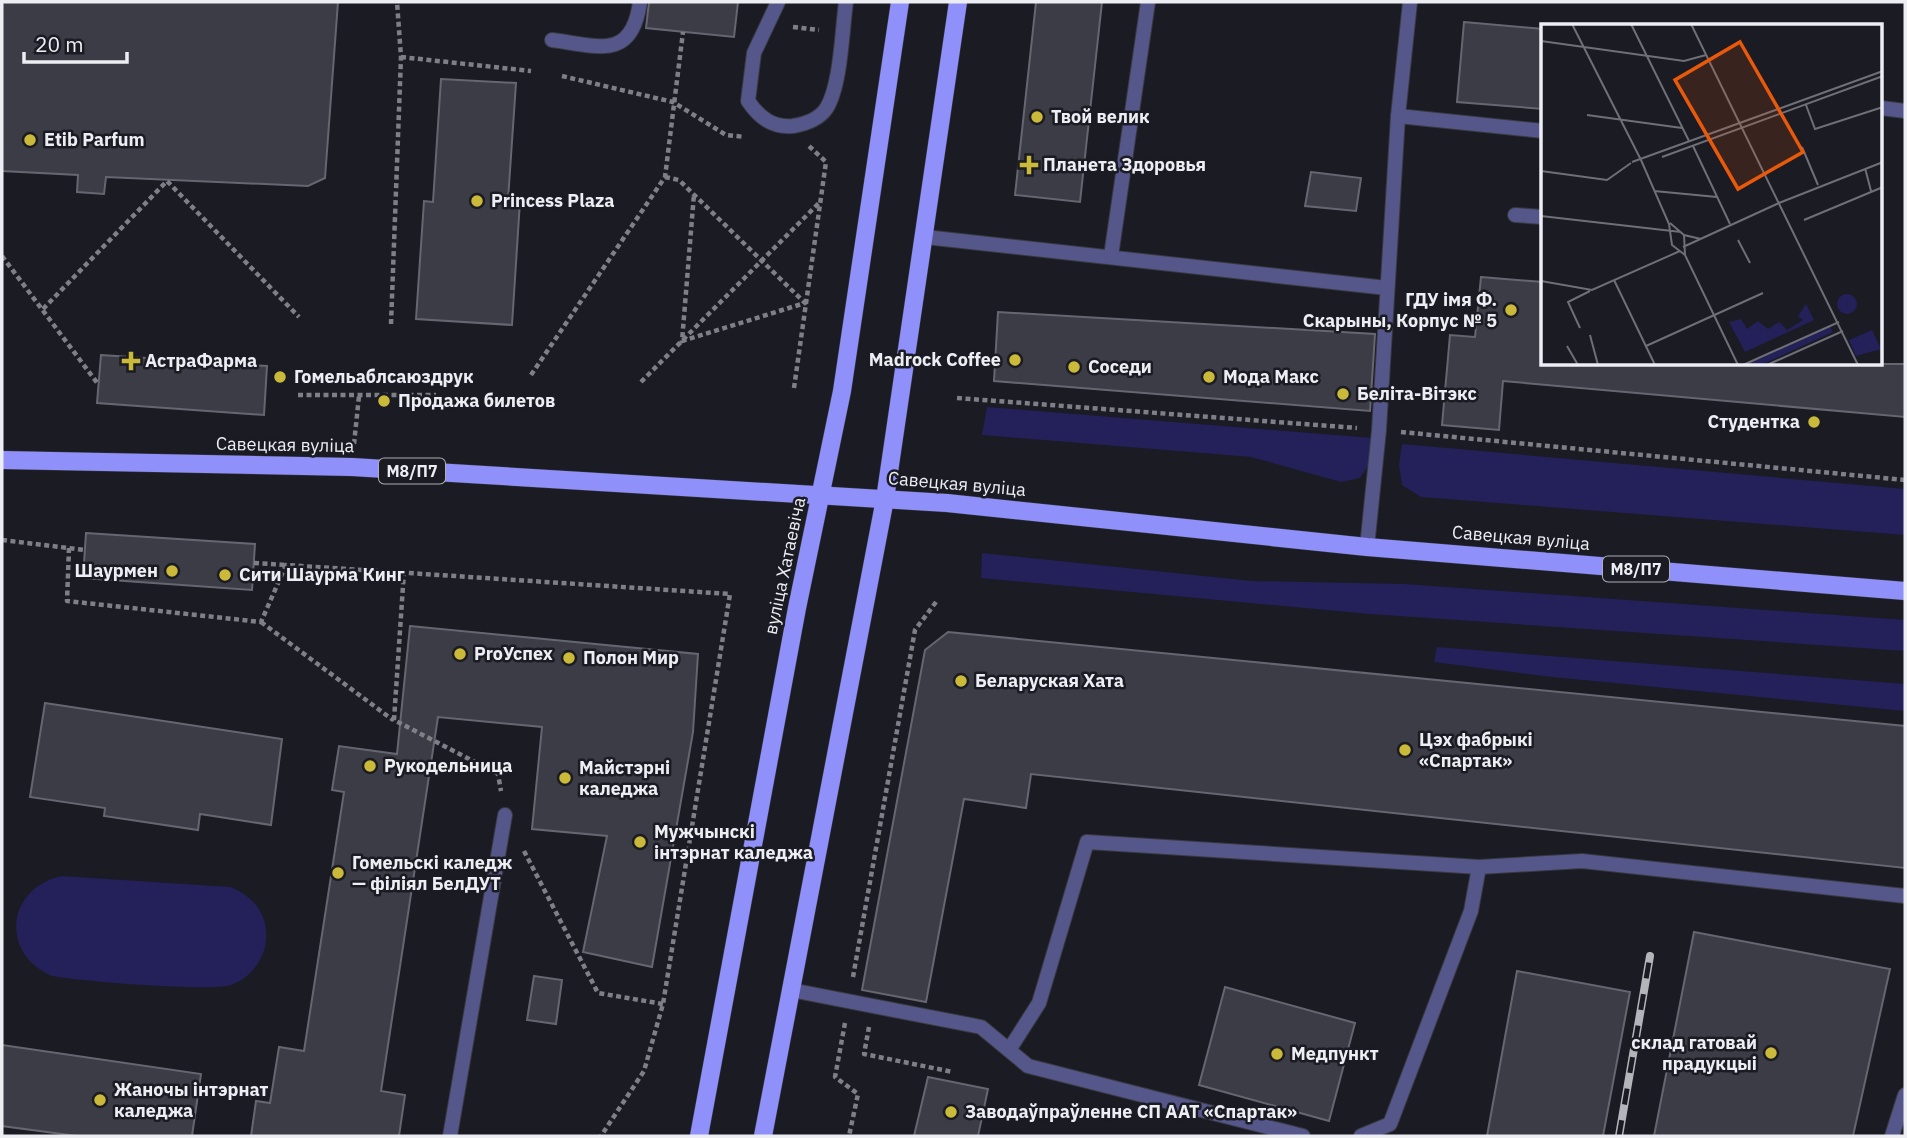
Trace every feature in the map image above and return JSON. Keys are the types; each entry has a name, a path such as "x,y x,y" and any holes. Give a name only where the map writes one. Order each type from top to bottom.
{"main road":[{"name":"вуліца Хатаевіча","path":"699,1136 842,391 900,2"},
{"path":"763,1136 885,499 958,2"},
{"name":"Савецкая вуліца","path":"2,460 352,467 885,499 1367,547 1905,591"}],"lane":[{"path":"552,40 612,47 628,38 637,23 639,2"},
{"path":"778,2 754,53 748,101 757,114 769,123 788,127 808,124 825,111 834,91 846,2"},
{"path":"1111,256 1148,2"},
{"path":"1367,547 1379,430 1398,116 1410,2"},
{"path":"1882,108 1905,111"},
{"path":"1398,116 1541,131"},
{"path":"1515,215 1541,217"},
{"path":"925,237 1387,288"},
{"path":"450,1136 505,815"},
{"path":"1009,1050 1039,1003 1087,842 1479,867 1582,861 1905,896"},
{"path":"1361,1136 1390,1124 1471,911 1479,867"},
{"path":"791,990 981,1027 1028,1066 1303,1136"},
{"path":"1892,1136 1905,1095"}],"path":[{"path":"391,324 401,57 397,2"},
{"path":"805,29 819,30"},
{"path":"531,375 665,177 683,32"},
{"path":"401,57 531,71"},
{"path":"562,76 674,102 726,135 753,138"},
{"path":"794,388 826,162 807,144"},
{"path":"665,177 679,180 805,303"},
{"path":"43,309 167,181 299,317"},
{"path":"682,341 694,194"},
{"path":"641,382 821,200"},
{"path":"2,256 98,384"},
{"path":"682,341 805,303"},
{"path":"298,395 436,395"},
{"path":"352,467 359,396"},
{"path":"957,398 1379,430 1905,480"},
{"path":"2,540 85,550"},
{"path":"69,548 67,601 261,622 394,720 498,774 505,815 598,993 663,1004"},
{"path":"254,563 730,593 663,1004 645,1071 601,1136"},
{"path":"261,622 286,565"},
{"path":"394,720 404,571"},
{"path":"849,1136 858,1094 835,1077 915,630 936,601"},
{"path":"873,1006 864,1054 953,1072"}],"shaded area":[{"path":"987,407 1372,438 1370,463 1360,478 1341,482 1251,457 982,435"},
{"path":"1402,444 1905,489 1905,535 1421,497 1402,485 1399,465"},
{"path":"982,553 1252,581 1404,584 1905,620 1905,651 1370,614 981,578"},
{"path":"1437,647 1905,684 1905,711 1552,677 1434,662"},
{"path":"61,876 230,887 249,898 262,915 266,939 262,956 253,970 239,981 218,987 144,985 52,976 35,966 24,953 17,938 16,923 20,908 29,894 43,883"}],"building":[{"path":"2,2 338,2 325,178 308,186 106,177 104,194 77,192 78,175 2,171"},
{"path":"649,2 738,2 734,37 646,28"},
{"path":"1036,2 1102,2 1080,202 1015,195"},
{"path":"1464,22 1541,29 1541,109 1457,102"},
{"name":"Princess Plaza","path":"441,79 516,83 508,200 520,201 512,325 416,319 424,201 433,202"},
{"path":"1311,172 1361,178 1356,211 1305,206"},
{"name":"ГДУ імя Ф. Скарыны, Корпус № 5","path":"1481,277 1541,282 1541,366 1905,364 1905,417 1503,381 1499,430 1442,425 1450,335 1475,337"},
{"path":"998,312 1375,334 1370,411 994,381"},
{"path":"101,355 267,366 264,415 97,403"},
{"path":"86,533 255,544 252,590 83,578"},
{"path":"410,626 698,654 693,732 652,967 583,952 607,836 532,829 542,727 438,717 381,1091 405,1095 399,1136 251,1136 256,1101 270,1103 279,1047 304,1051 344,792 332,790 339,746 397,754"},
{"name":"Цэх фабрыкі «Спартак»","path":"948,632 1905,726 1905,868 1031,774 1026,808 964,799 926,1002 862,990 925,650"},
{"path":"45,703 282,739 271,825 200,814 198,830 104,816 105,808 30,797"},
{"name":"склад гатовай прадукцыі","path":"1694,932 1890,969 1853,1136 1654,1136"},
{"path":"1517,971 1630,992 1603,1136 1487,1136"},
{"path":"534,976 562,980 556,1024 527,1020"},
{"name":"Медпункт","path":"1225,987 1355,1023 1329,1121 1199,1085"},
{"name":"Жаночы інтэрнат каледжа","path":"2,1045 201,1074 192,1136 77,1136 2,1126"},
{"name":"Заводаўпраўленне СП ААТ «Спартак»","path":"928,1077 988,1089 978,1136 914,1136"}],"railway":[{"path":"1619,1136 1650,956"}],"place":[{"name":"Твой велик","path":"1037,117"},
{"name":"Etib Parfum","path":"30,140"},
{"name":"Планета Здоровья","path":"1029,165"},
{"name":"Princess Plaza","path":"477,201"},
{"name":"ГДУ імя Ф. Скарыны, Корпус № 5","path":"1511,310"},
{"name":"Madrock Coffee","path":"1015,360"},
{"name":"АстраФарма","path":"131,361"},
{"name":"Соседи","path":"1074,367"},
{"name":"Гомельаблсаюздрук","path":"280,377"},
{"name":"Мода Макс","path":"1209,377"},
{"name":"Беліта-Вітэкс","path":"1343,394"},
{"name":"Продажа билетов","path":"384,401"},
{"name":"Студентка","path":"1814,422"},
{"name":"Шаурмен","path":"172,571"},
{"name":"Сити Шаурма Кинг","path":"225,575"},
{"name":"ProУспех","path":"460,654"},
{"name":"Полон Мир","path":"569,658"},
{"name":"Беларуская Хата","path":"961,681"},
{"name":"Цэх фабрыкі «Спартак»","path":"1405,750"},
{"name":"Рукодельница","path":"370,766"},
{"name":"Майстэрні каледжа","path":"565,778"},
{"name":"Мужчынскі інтэрнат каледжа","path":"640,842"},
{"name":"Гомельскі каледж — філіял БелДУТ","path":"338,873"},
{"name":"склад гатовай прадукцыі","path":"1771,1053"},
{"name":"Медпункт","path":"1277,1054"},
{"name":"Жаночы інтэрнат каледжа","path":"100,1100"},
{"name":"Заводаўпраўленне СП ААТ «Спартак»","path":"951,1112"}]}
